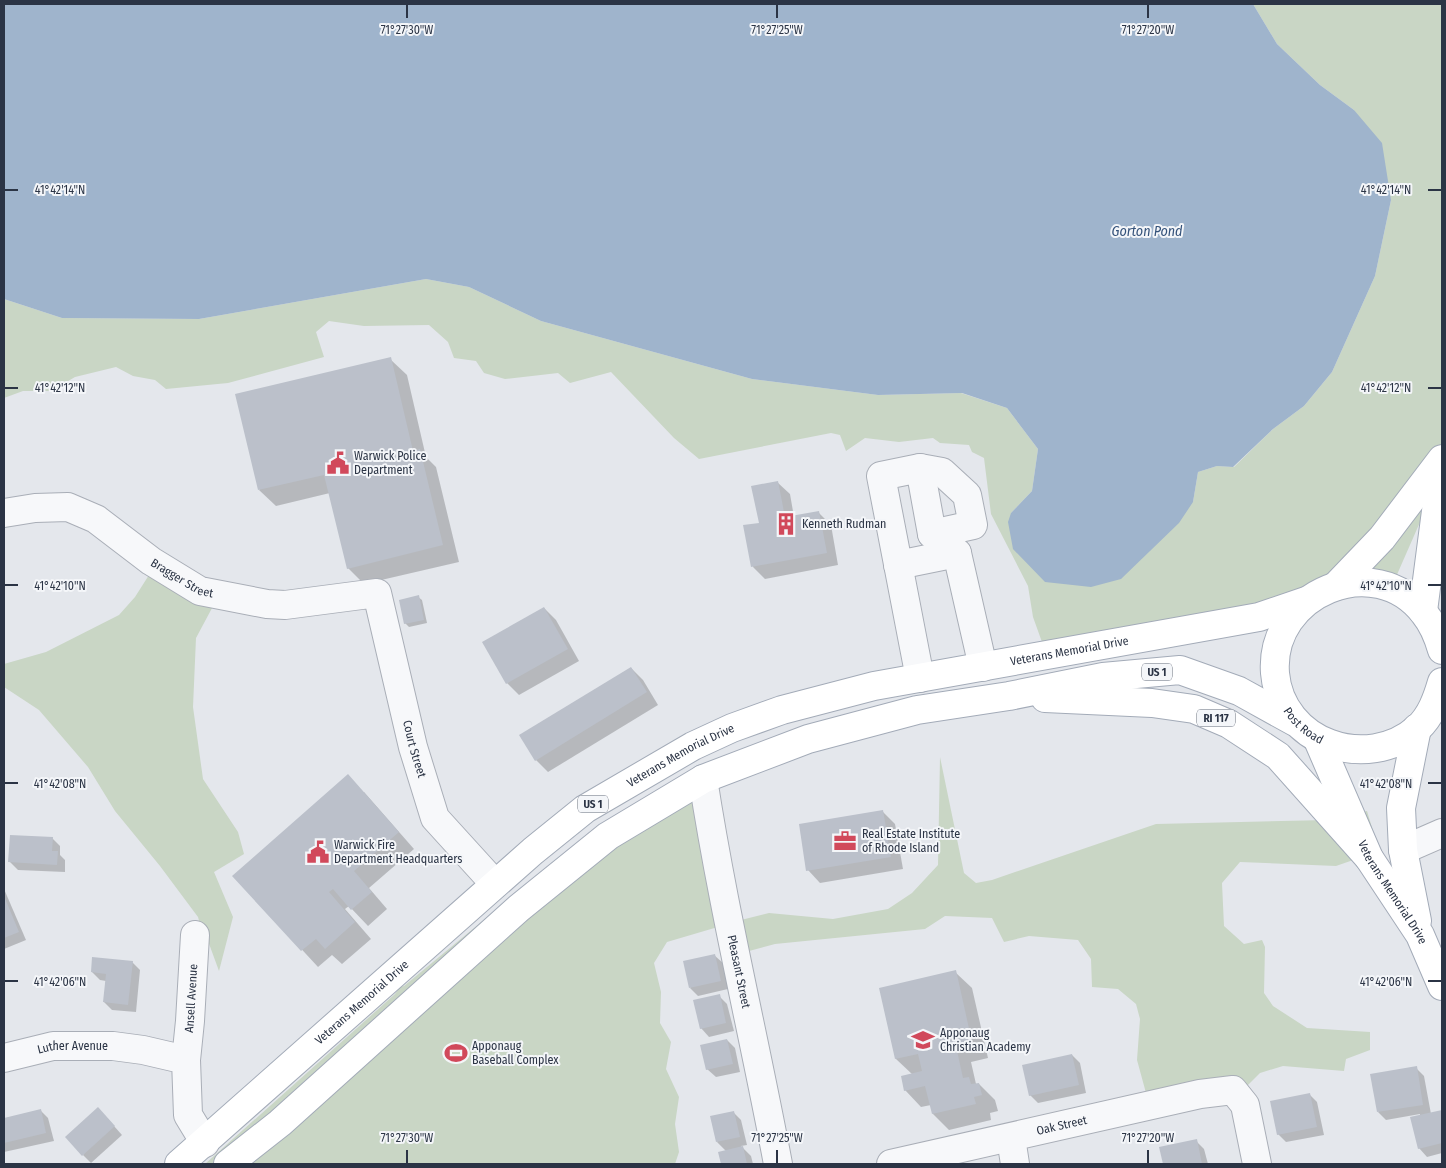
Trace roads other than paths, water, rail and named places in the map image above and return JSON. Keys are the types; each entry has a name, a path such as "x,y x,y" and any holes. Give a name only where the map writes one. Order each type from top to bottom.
{"main road":[{"name":"Post Road","path":"1336,586 1382,538 1442,459"},
{"name":"Post Road","path":"1436,630 1442,465"},
{"name":"Post Road","path":"1436,630 1405,596 1384,586 1360,582 1336,586 1320,592 1306,601 1288,621 1278,646 1275,673 1281,699 1295,722 1318,740 1343,749 1370,750 1396,743 1417,728 1440,695"},
{"name":"Veterans Memorial Drive","path":"179,1164 533,851 585,809 693,746 732,728 782,710 874,686 1259,617 1306,601"},
{"name":"US 1","path":"228,1164 280,1123 520,908 608,836 703,779 808,739 917,710 1009,696 1104,677 1180,670 1239,691 1295,722"},
{"name":"RI 117","path":"1009,696 1152,703 1194,708 1224,722 1278,756 1369,858"},
{"name":"Veterans Memorial Drive","path":"1417,728 1400,808 1404,850 1420,935"},
{"name":"Veterans Memorial Drive","path":"1318,740 1369,858 1420,935"},
{"name":"RI 117","path":"1420,935 1442,986"}],"street":[{"path":"920,468 932,534 957,553 983,666"},
{"path":"920,678 881,476 920,468 942,472 967,494 973,525 932,534"},
{"name":"Bragger Street","path":"4,513 35,508 68,507 96,519 151,561 200,591 267,604 285,604 377,593"},
{"path":"898,565 957,553"},
{"name":"Court Street","path":"377,593 413,747 435,818 496,884"},
{"name":"Pleasant Street","path":"703,779 717,865 778,1164"},
{"path":"1404,850 1442,833"},
{"name":"Ansell Avenue","path":"195,935 186,1060 188,1115 204,1143"},
{"name":"Luther Avenue","path":"4,1058 54,1046 113,1046 143,1050 186,1060"},
{"name":"Oak Street","path":"890,1164 1200,1094 1233,1090 1245,1105 1257,1164"},
{"path":"1011,1138 1015,1164"}],"water":[{"name":"Gorton Pond","path":"4,4 1253,4 1277,44 1320,85 1354,110 1382,143 1391,200 1375,276 1332,372 1304,406 1273,429 1233,467 1217,466 1198,472 1193,502 1179,523 1121,579 1091,587 1045,582 1013,549 1008,522 1011,513 1032,491 1038,449 1007,408 962,393 878,395 752,379 541,321 469,287 426,279 199,319 62,318 4,299"}],"place":[{"name":"Warwick Police Department","path":"338,463"},
{"name":"Kenneth Rudman","path":"786,524"},
{"name":"Real Estate Institute of Rhode Island","path":"845,841"},
{"name":"Warwick Fire Department Headquarters","path":"318,852"},
{"name":"Apponaug Christian Academy","path":"923,1040"},
{"name":"Apponaug Baseball Complex","path":"456,1053"}]}
